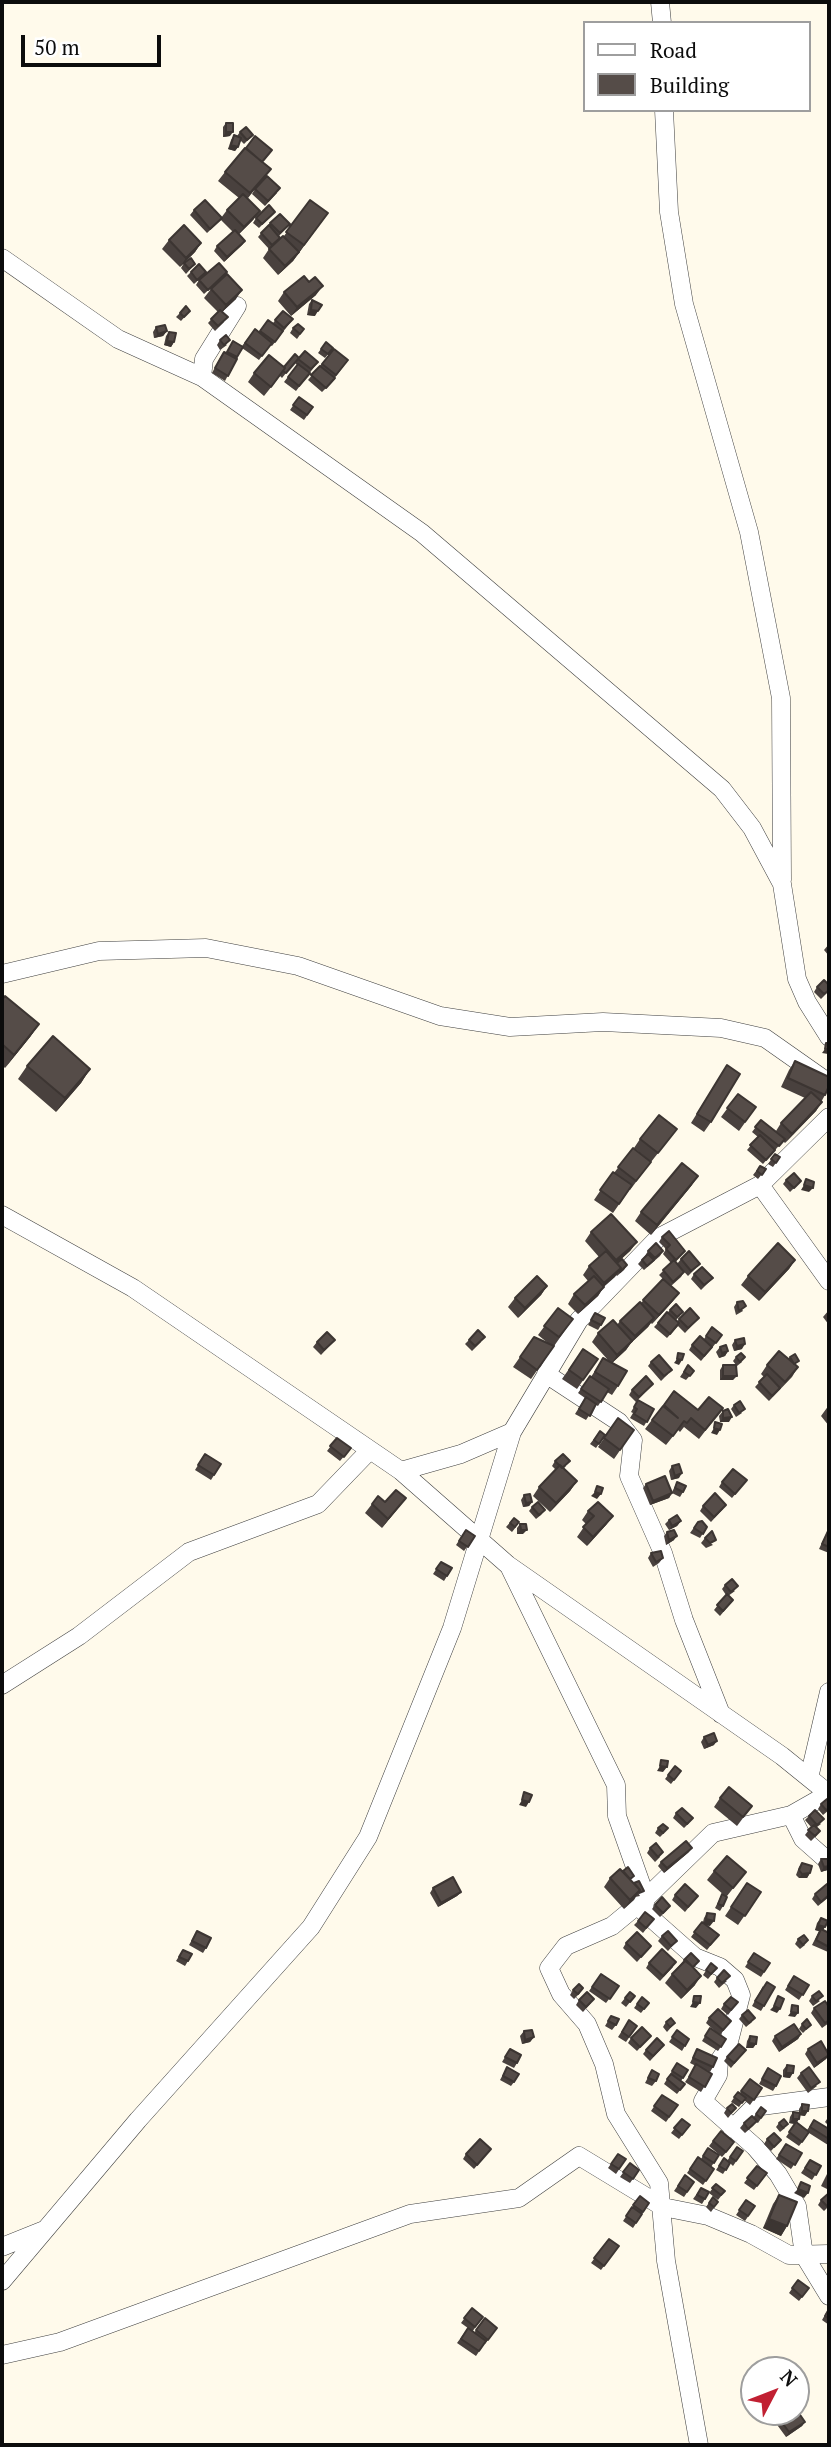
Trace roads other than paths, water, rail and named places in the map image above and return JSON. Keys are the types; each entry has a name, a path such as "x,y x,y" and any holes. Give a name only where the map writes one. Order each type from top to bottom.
{"street":[{"path":"660,2 662,21"},
{"path":"664,112 669,212 684,303 749,532 781,698 782,884 797,979 807,1002 829,1037"},
{"path":"2,258 118,339 202,377 422,533 722,789 752,828 782,884"},
{"path":"202,377 204,359 237,306"},
{"path":"2,974 99,951 206,948 298,966 440,1016 510,1027 603,1022 721,1028 765,1038 829,1083"},
{"path":"2,2281 138,2120 311,1927 368,1838 452,1628 512,1432 579,1320 658,1238 760,1185 829,1117"},
{"path":"760,1185 829,1281"},
{"path":"2,1215 133,1287 401,1471 508,1564 721,1714 829,1794 791,1815 713,1833 646,1898 612,1926 566,1946 549,1968 561,1994 587,2024 604,2064 616,2113 659,2183 666,2261 699,2445"},
{"path":"546,1374 619,1422 633,1440 629,1476 663,1553 684,1620 721,1714"},
{"path":"401,1471 461,1454 512,1432"},
{"path":"2,1685 79,1636 189,1552 318,1504 370,1450"},
{"path":"508,1564 616,1785 617,1816 646,1898 643,1911 695,1957 720,1967 735,1980 741,1995 727,2049 719,2061 718,2075 703,2101 755,2147 778,2174 797,2206 804,2255 829,2296"},
{"path":"809,1778 829,1692"},
{"path":"791,1815 803,1839 829,1862"},
{"path":"732,2129 754,2106 785,2105 802,2099 829,2097"},
{"path":"2,2355 60,2342 410,2214 519,2198 579,2156 663,2207 708,2216 751,2234 789,2255 829,2253"},
{"path":"2,2247 45,2230"}]}
